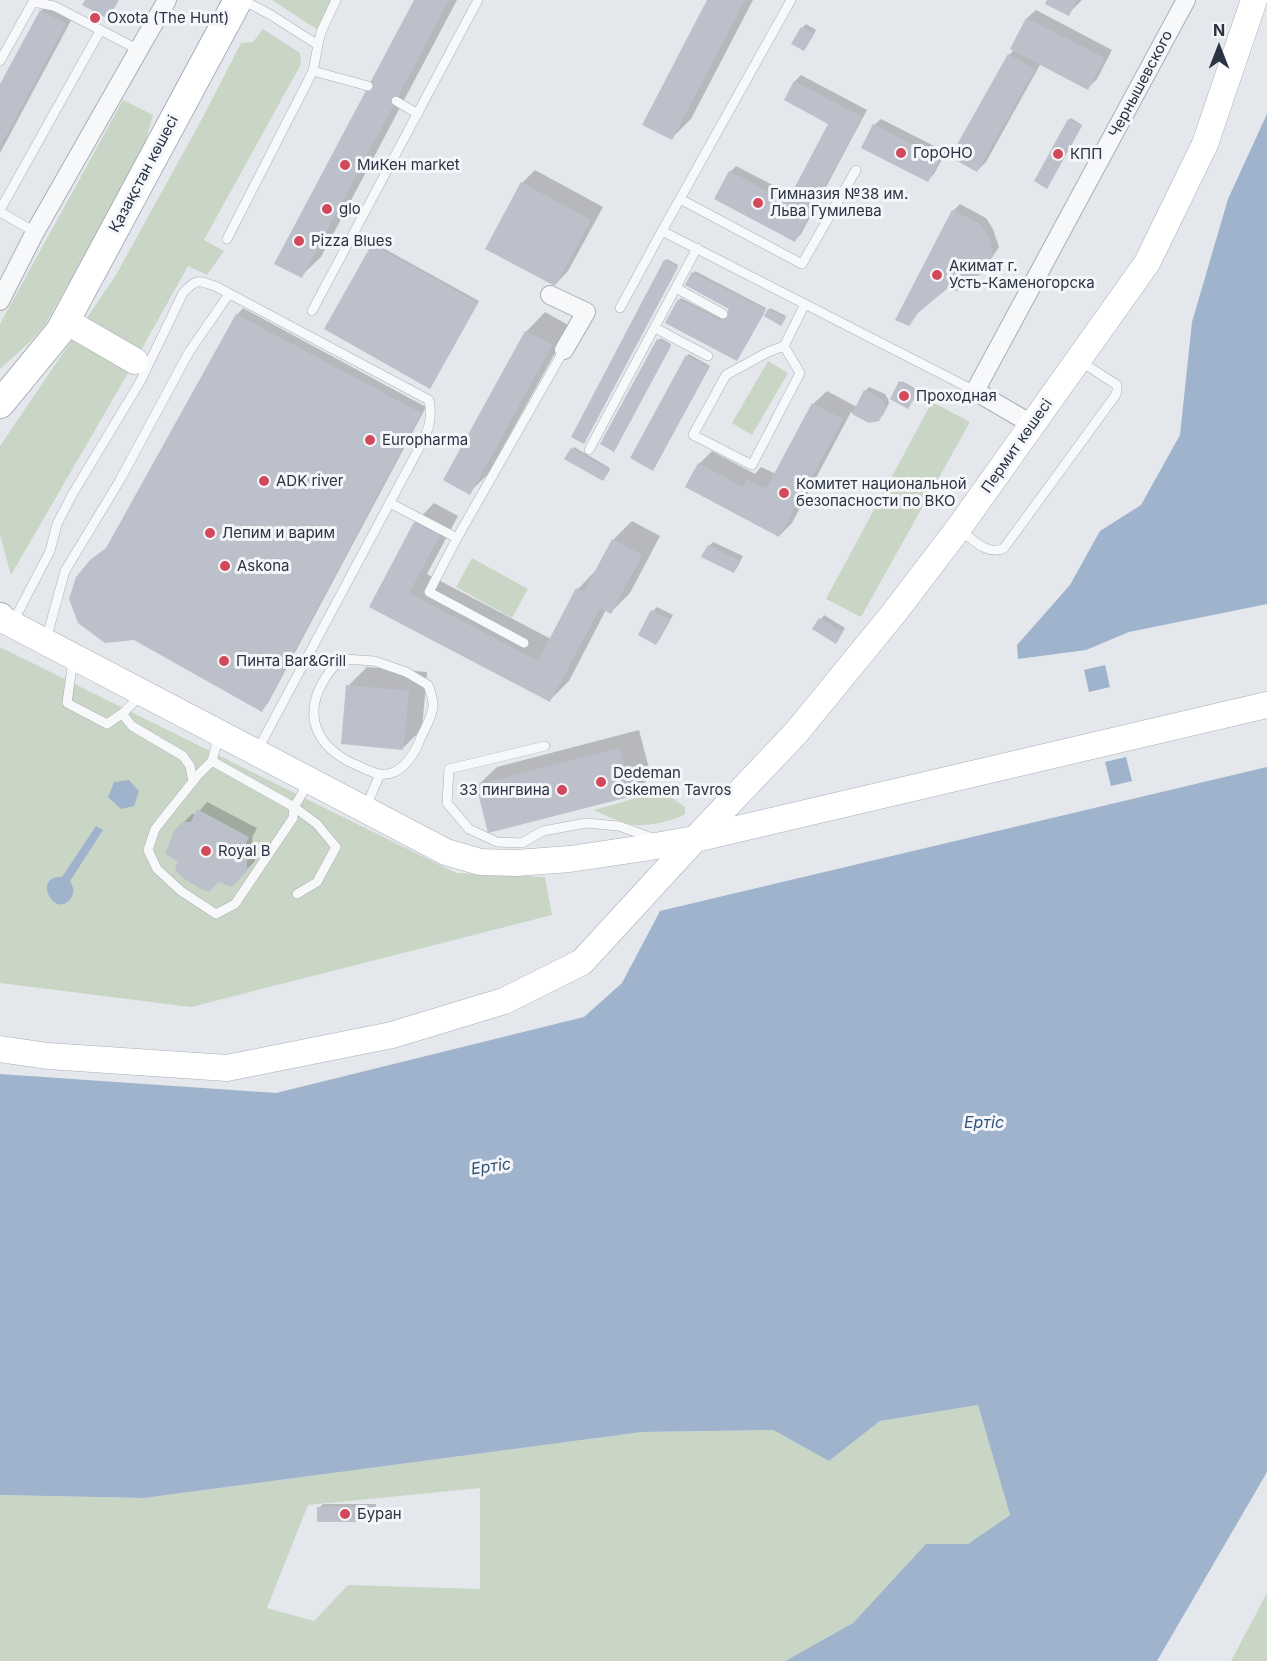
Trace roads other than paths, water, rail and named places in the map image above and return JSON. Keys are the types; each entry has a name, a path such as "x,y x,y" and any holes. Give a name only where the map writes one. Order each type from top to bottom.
{"main road":[{"name":"Қазақстан көшесі","path":"0,404 48,347 66,321 238,0"},
{"name":"Пермит көшесі","path":"0,1049 48,1056 227,1068 392,1035 493,1005 582,962 795,734 894,613 958,529 1147,263 1204,144 1254,0"},
{"path":"66,321 135,361"},
{"name":"Қазақстан көшесі","path":"0,388 48,347"},
{"path":"3,619 446,852 480,862 516,863 570,859 695,839 1267,705"},
{"path":"752,779 755,798 765,812 785,818"}],"street":[{"path":"0,301 34,232 167,0"},
{"name":"Чернышевского","path":"975,390 1186,0"},
{"path":"550,296 586,312 564,350"},
{"path":"975,390 1033,425"}],"lane":[{"path":"243,0 318,45"},
{"path":"227,239 313,71 321,32 336,0"},
{"path":"312,311 478,0"},
{"path":"620,308 791,0"},
{"path":"0,61 33,2 54,6 139,50"},
{"path":"34,232 0,211 100,31"},
{"path":"313,71 368,86"},
{"path":"396,101 418,114"},
{"path":"680,199 802,264 856,170"},
{"path":"662,231 975,390"},
{"path":"589,450 697,248"},
{"path":"3,619 50,551 57,524 72,495 140,382 183,292 194,282 201,281 217,287 380,373 429,400 432,415 427,431 256,753"},
{"path":"676,288 723,314"},
{"path":"45,642 65,571 120,480 189,352 229,294"},
{"path":"784,346 800,373 752,465 693,435 726,375 784,346 805,304"},
{"path":"655,328 708,356"},
{"path":"524,643 429,592 457,538 564,350"},
{"path":"958,529 989,550 1004,548 1115,396 1117,385 1078,360"},
{"path":"390,502 457,538"},
{"path":"73,657 67,703 107,724 123,713 142,694"},
{"path":"344,659 374,661 406,672 428,685 433,706 415,754 400,768 391,773 380,774 343,759 325,744 318,732 314,712 315,696 335,664 344,659"},
{"path":"123,713 132,726 183,756 190,766 193,782"},
{"path":"214,731 216,746 212,760 155,829 148,850 157,869 181,891 216,914 235,904 293,818 294,807 310,780"},
{"path":"546,746 449,769 447,803 469,829 497,842 522,843 543,831 586,823 619,826 669,843"},
{"path":"212,760 294,807 317,824 336,847 316,882 297,894"},
{"path":"365,809 380,774"}],"water":[{"path":"1267,114 1267,604 1129,632 1086,650 1018,659 1017,645 1070,585 1100,531 1141,505 1180,435 1192,322 1228,199"},
{"path":"1105,665 1110,687 1089,692 1084,670"},
{"path":"1126,757 1132,781 1111,786 1105,762"},
{"name":"Ертіс","path":"1267,767 1267,1472 1157,1661 785,1661 853,1623 926,1544 968,1544 1010,1515 978,1405 880,1421 829,1461 773,1430 642,1432 144,1498 0,1495 0,1074 276,1093 584,1017 622,983 660,911"},
{"path":"129,780 139,791 134,806 121,809 108,797 114,782"},
{"path":"96,826 103,830 70,881 73,889 72,896 65,904 58,904 49,895 48,883 53,878 62,877"}],"place":[{"name":"Oxota (The Hunt)","path":"95,18"},
{"name":"ГорОНО","path":"901,153"},
{"name":"КПП","path":"1058,154"},
{"name":"МиКен market","path":"345,165"},
{"name":"Гимназия №38 им. Льва Гумилева","path":"758,203"},
{"name":"glo","path":"327,209"},
{"name":"Pizza Blues","path":"299,241"},
{"name":"Акимат г. Усть-Каменогорска","path":"937,275"},
{"name":"Проходная","path":"904,396"},
{"name":"Europharma","path":"370,440"},
{"name":"ADK river","path":"264,481"},
{"name":"Комитет национальной безопасности по ВКО","path":"784,493"},
{"name":"Лепим и варим","path":"210,533"},
{"name":"Askona","path":"225,566"},
{"name":"Пинта Bar&Grill","path":"224,661"},
{"name":"Dedeman Oskemen Tavros","path":"601,782"},
{"name":"33 пингвина","path":"562,790"},
{"name":"Royal B","path":"206,851"},
{"name":"Буран","path":"345,1514"}]}
